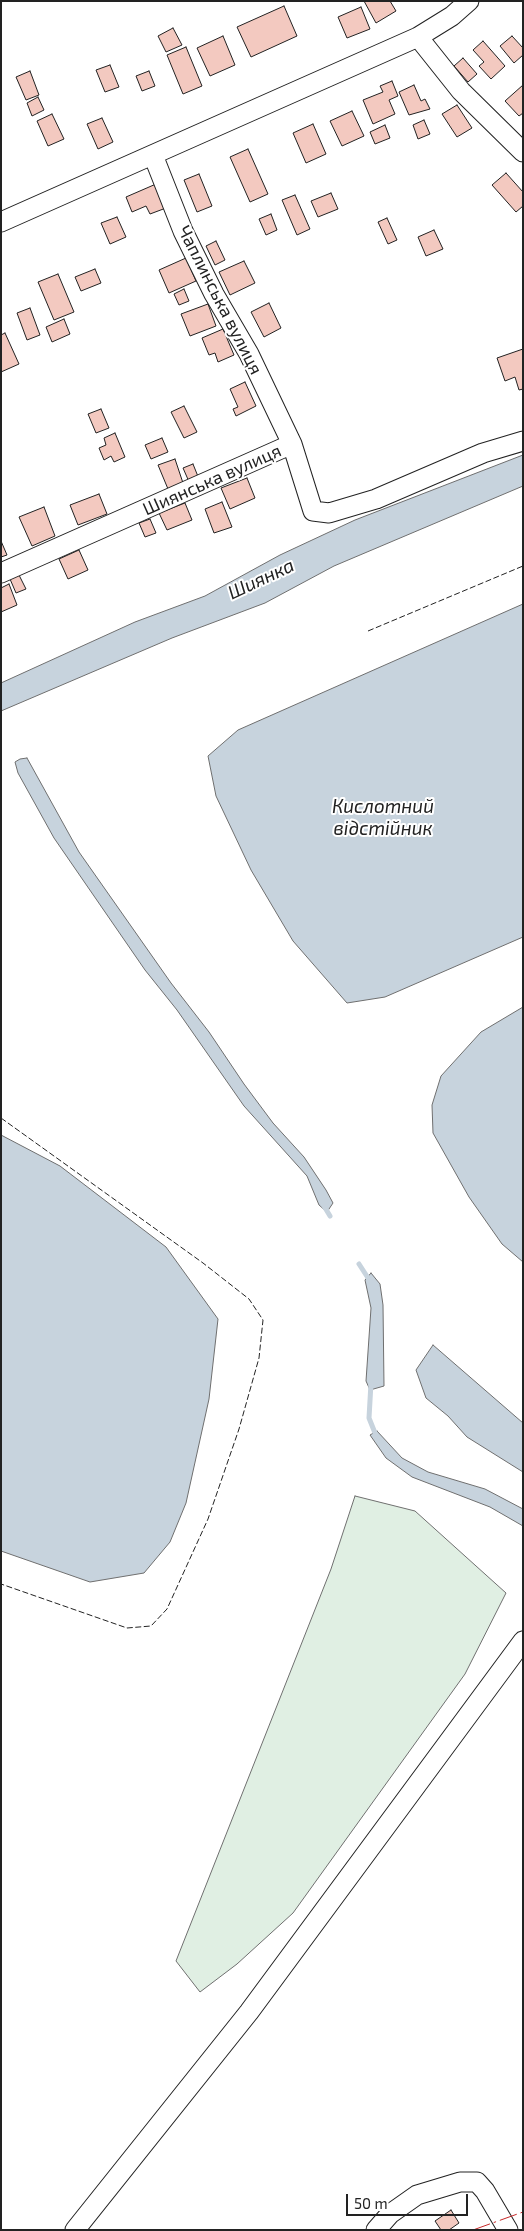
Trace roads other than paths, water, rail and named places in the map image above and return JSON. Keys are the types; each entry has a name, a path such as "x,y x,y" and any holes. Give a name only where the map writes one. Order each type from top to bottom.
{"street":[{"path":"1,222 418,38 452,16 469,1"},
{"path":"418,38 461,91 523,152"},
{"name":"Чаплинська вулиця","path":"153,155 183,231 214,294 249,354 292,444"},
{"name":"Шиянська вулиця","path":"1,573 292,444 313,511 330,513 376,499 483,453 523,441"},
{"path":"75,2230 249,2012 523,1641"},
{"path":"376,2230 390,2214 417,2195 460,2182 477,2182 485,2191 508,2230"}],"water":[{"name":"Шиянка","path":"523,455 523,486 334,566 265,603 172,638 1,711 1,683 135,622 205,596 280,555 355,520"},
{"name":"Кислотний відстійник","path":"523,604 523,937 385,997 347,1003 293,941 251,870 216,796 208,756 238,730"},
{"path":"27,758 79,852 171,983 209,1032 244,1084 273,1123 304,1157 326,1190 333,1203 327,1212 319,1205 307,1176 244,1106 177,1010 145,970 54,838 18,773 15,762"},
{"path":"523,1007 523,1262 502,1244 469,1197 433,1133 432,1105 441,1076 481,1032"},
{"path":"1,1135 60,1166 166,1247 218,1319 209,1399 186,1503 170,1542 144,1573 90,1582 1,1551"},
{"path":"371,1273 380,1284 383,1305 384,1386 370,1390 366,1381 371,1308 365,1280"},
{"path":"433,1345 523,1423 523,1472 467,1437 448,1416 426,1398 416,1370"},
{"path":"377,1431 402,1458 428,1472 485,1489 523,1509 523,1526 490,1507 412,1477 386,1458 370,1435"}],"waterway":[{"path":"324,1206 330,1216"},
{"path":"359,1264 370,1281"},
{"path":"371,1383 369,1418 377,1438"}]}
